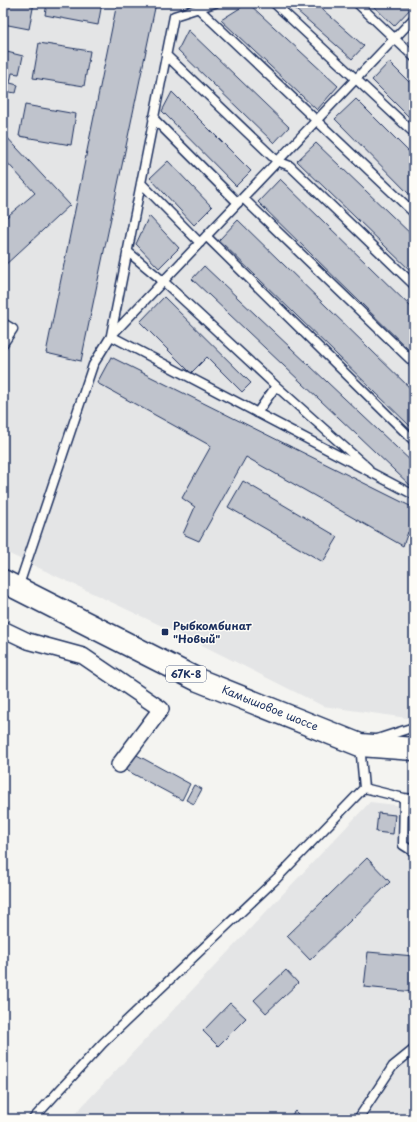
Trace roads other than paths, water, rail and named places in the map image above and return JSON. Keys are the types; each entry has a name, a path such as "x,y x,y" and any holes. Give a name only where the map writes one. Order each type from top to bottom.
{"main road":[{"name":"Камышовое шоссе","path":"10,585 198,680 360,745 414,749"}],"street":[{"path":"3,629 28,641 82,656 161,709 118,766"}],"lane":[{"path":"110,336 174,16 215,3"},
{"path":"274,3 414,133"},
{"path":"357,3 414,57"},
{"path":"198,8 414,213"},
{"path":"10,585 93,365 110,336 414,18"},
{"path":"166,55 277,161 290,166 414,285"},
{"path":"154,118 414,363"},
{"path":"141,183 200,242"},
{"path":"206,236 414,441"},
{"path":"127,251 163,281 276,386 377,476"},
{"path":"3,323 12,329 3,344"},
{"path":"110,336 414,495"},
{"path":"257,413 276,386"},
{"path":"33,1119 103,1043 277,878 364,788 360,745 414,727"},
{"path":"364,788 414,799"},
{"path":"404,798 402,845 414,852"},
{"path":"358,1119 393,1066 414,1049"}],"place":[{"name":"Рыбкомбинат \"Новый\"","path":"165,632"}]}
